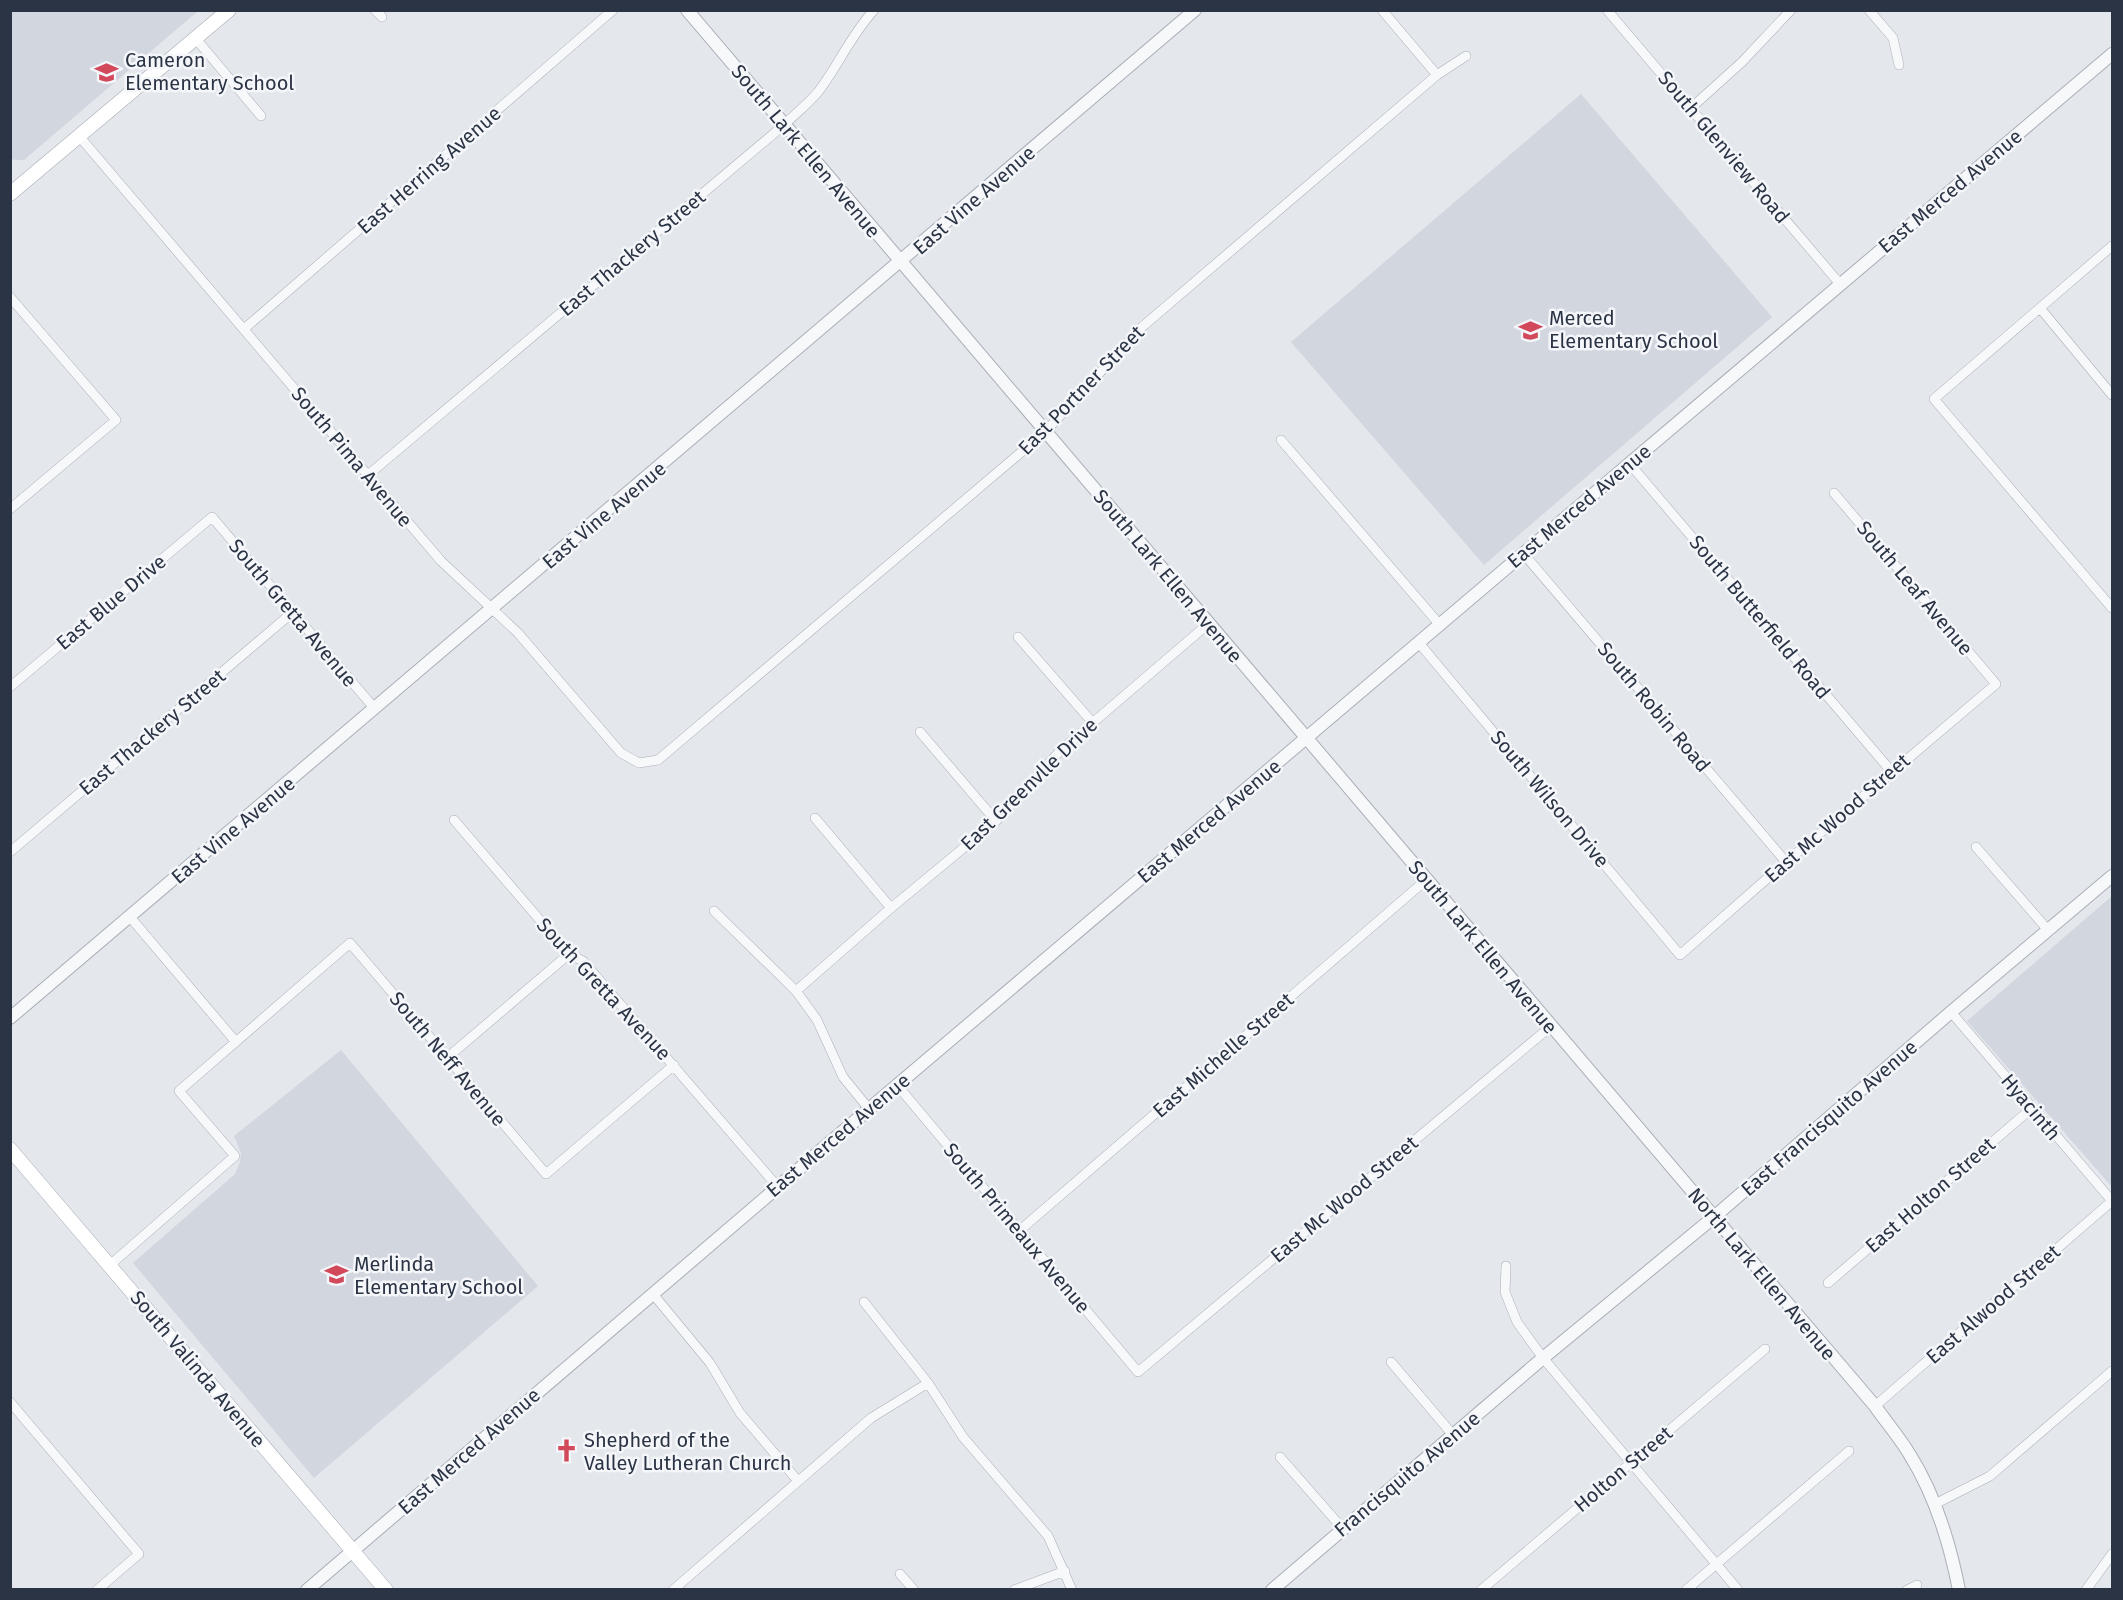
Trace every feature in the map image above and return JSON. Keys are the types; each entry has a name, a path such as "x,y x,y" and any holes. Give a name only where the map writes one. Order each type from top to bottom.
{"main road":[{"path":"13,188 79,136 229,10"},
{"name":"South Valinda Avenue","path":"10,1149 386,1590"}],"street":[{"name":"East Herring Avenue","path":"244,329 613,10"},
{"name":"South Lark Ellen Avenue","path":"687,10 1650,1142"},
{"name":"East Thackery Street","path":"368,476 784,125 817,93 859,26 874,10"},
{"name":"East Vine Avenue","path":"10,1018 1195,10"},
{"path":"1382,10 1437,75"},
{"name":"South Glenview Road","path":"1608,10 1840,284"},
{"path":"1691,108 1742,62 1791,10"},
{"path":"1869,10 1893,38 1899,65"},
{"path":"196,39 261,116"},
{"name":"East Merced Avenue","path":"307,1590 777,1186 2112,54"},
{"name":"East Portner Street","path":"639,763 658,760 1045,432 1142,327 1437,75 1466,56"},
{"name":"South Pima Avenue","path":"79,136 441,561 518,633 621,753 639,763"},
{"path":"2112,246 1934,399 2112,608"},
{"path":"10,297 116,420 10,509"},
{"path":"2040,309 2112,395"},
{"path":"1281,440 1440,625"},
{"name":"South Butterfield Road","path":"1629,463 1892,771"},
{"name":"South Leaf Avenue","path":"1834,492 1996,684"},
{"name":"South Gretta Avenue","path":"212,517 375,709"},
{"name":"East Blue Drive","path":"10,687 212,517"},
{"name":"South Robin Road","path":"1523,553 1786,862"},
{"name":"East Thackery Street","path":"10,852 293,612"},
{"name":"East Greenvlle Drive","path":"796,991 996,821 1061,750 1208,624"},
{"path":"1018,637 1092,722"},
{"name":"South Wilson Drive","path":"1419,643 1680,955"},
{"name":"East Mc Wood Street","path":"1680,955 1996,684"},
{"path":"920,732 996,821"},
{"path":"815,818 891,908"},
{"name":"South Gretta Avenue","path":"454,820 569,954 584,962 777,1186"},
{"path":"1976,847 2048,930"},
{"name":"East Francisquito Avenue","path":"1543,1358 1714,1217 2112,876"},
{"name":"East Michelle Street","path":"1019,1231 1426,880"},
{"path":"714,910 796,991 817,1020 843,1077 869,1109"},
{"path":"110,1265 235,1156 179,1091 236,1042 130,917"},
{"name":"South Neff Avenue","path":"236,1042 350,943 546,1174 674,1065"},
{"path":"447,1057 569,954"},
{"name":"Hyacinth","path":"1951,1012 2112,1201"},
{"name":"East Mc Wood Street","path":"1138,1372 1550,1027"},
{"name":"South Primeaux Avenue","path":"897,1085 1138,1372"},
{"name":"East Holton Street","path":"1828,1283 2032,1108"},
{"name":"North Lark Ellen Avenue","path":"1650,1142 1875,1406"},
{"name":"East Alwood Street","path":"1875,1406 2112,1201"},
{"path":"1506,1266 1505,1292 1517,1322 1543,1358 1738,1590"},
{"path":"653,1294 710,1363 740,1413 798,1481"},
{"path":"864,1302 928,1383 963,1437 1048,1536 1072,1590"},
{"name":"Holton Street","path":"1481,1590 1765,1349"},
{"name":"Francisquito Avenue","path":"1272,1590 1543,1358"},
{"path":"1390,1362 1453,1435"},
{"path":"1935,1504 1990,1476 2112,1371"},
{"path":"673,1590 871,1418 928,1383"},
{"path":"10,1402 139,1554 97,1590"},
{"path":"1875,1406 1910,1455 1935,1504 1959,1590"},
{"path":"1686,1590 1849,1451"},
{"path":"1280,1457 1343,1529"},
{"path":"2086,1590 2112,1554"},
{"path":"1014,1590 1065,1571"},
{"path":"900,1574 914,1590"},
{"path":"1907,1590 1917,1585"}],"shaded area":[{"path":"11,10 198,11 24,160 17,160 10,159"},
{"name":"Merced Elementary School","path":"1581,94 1772,317 1484,565 1291,342"},
{"path":"2112,896 2112,1187 1967,1021"},
{"name":"Merlinda Elementary School","path":"341,1050 538,1286 314,1478 133,1263 235,1174 241,1153 234,1136"}],"place":[{"name":"Cameron Elementary School","path":"107,72"},
{"name":"Merced Elementary School","path":"1531,330"},
{"name":"Merlinda Elementary School","path":"336,1275"},
{"name":"Shepherd of the Valley Lutheran Church","path":"566,1451"}]}
